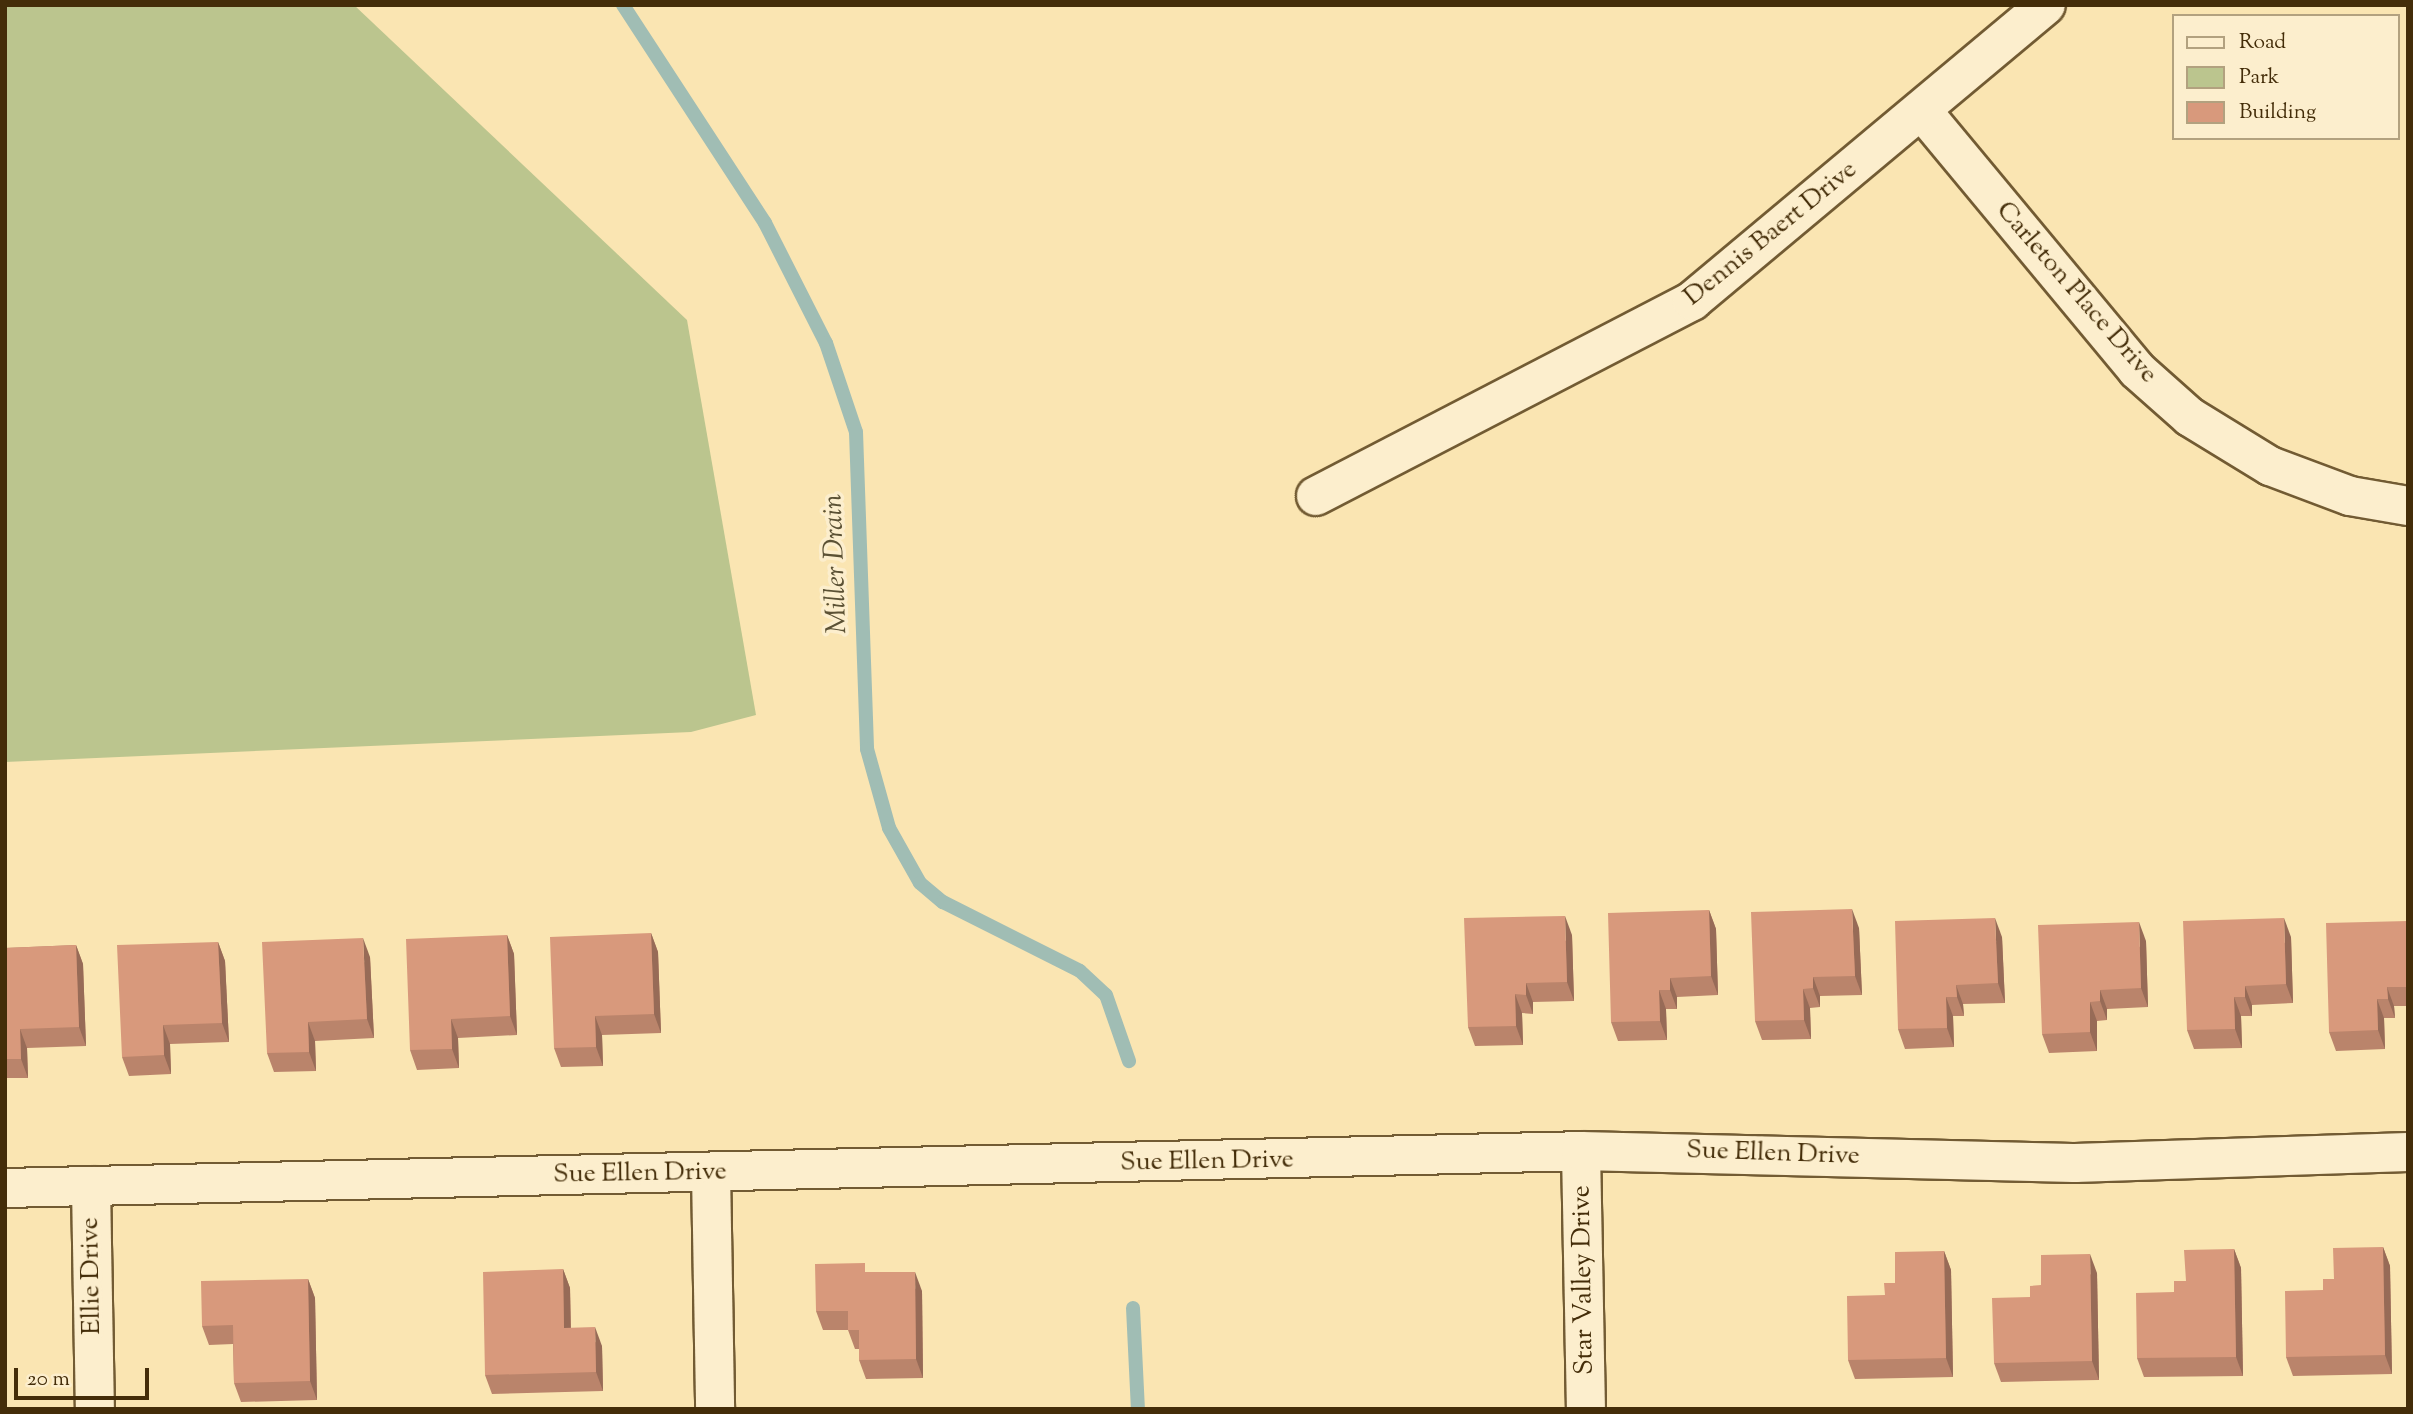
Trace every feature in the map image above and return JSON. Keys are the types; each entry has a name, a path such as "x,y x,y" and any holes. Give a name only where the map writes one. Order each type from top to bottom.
{"street":[{"name":"Dennis Baert Drive","path":"1316,496 1692,301 1923,112 2046,5"},
{"name":"Carleton Place Drive","path":"1923,112 2137,370 2190,417 2270,466 2350,496 2408,506"},
{"name":"Sue Ellen Drive","path":"5,1188 1581,1151 2076,1163 2408,1152"},
{"name":"Star Valley Drive","path":"1581,1151 1586,1409"},
{"path":"711,1172 715,1409"},
{"name":"Ellie Drive","path":"91,1186 95,1409"}],"green space":[{"path":"5,5 354,5 687,320 756,715 691,732 5,762"}],"building":[{"path":"1852,909 1855,976 1813,977 1813,988 1803,989 1804,1020 1755,1021 1751,912"},
{"path":"1709,910 1711,976 1670,978 1670,990 1659,990 1660,1021 1611,1022 1608,913"},
{"path":"1565,916 1567,982 1526,983 1526,995 1515,994 1516,1026 1468,1027 1464,918"},
{"path":"1995,918 1998,983 1956,985 1957,997 1946,997 1947,1028 1898,1029 1895,921"},
{"path":"2284,918 2286,984 2245,986 2245,997 2234,997 2235,1029 2187,1030 2183,921"},
{"path":"2408,921 2408,987 2387,987 2388,999 2377,999 2378,1030 2329,1032 2326,923"},
{"path":"2139,922 2141,988 2100,990 2100,1001 2090,1002 2090,1032 2042,1034 2038,925"},
{"path":"651,933 654,1014 595,1016 596,1047 554,1048 550,937"},
{"path":"507,935 510,1016 451,1019 452,1049 410,1050 406,939"},
{"path":"363,938 367,1019 308,1022 309,1052 267,1053 262,942"},
{"path":"218,942 222,1023 163,1025 164,1055 122,1057 117,945"},
{"path":"76,945 79,1027 20,1029 21,1059 5,1059 5,948"},
{"path":"2383,1247 2385,1355 2286,1357 2285,1291 2323,1290 2323,1279 2334,1279 2333,1248"},
{"path":"2234,1249 2236,1357 2137,1358 2136,1293 2174,1292 2174,1281 2186,1281 2184,1250"},
{"path":"1944,1251 1946,1358 1848,1360 1847,1296 1885,1295 1884,1283 1895,1283 1895,1252"},
{"path":"2090,1254 2092,1361 1994,1363 1992,1298 2030,1297 2030,1286 2041,1285 2041,1255"},
{"path":"865,1263 865,1272 915,1272 916,1359 859,1360 859,1330 848,1330 848,1311 816,1311 815,1264"},
{"path":"563,1269 564,1328 595,1327 596,1372 485,1375 483,1272"},
{"path":"308,1279 310,1381 234,1383 233,1325 202,1326 201,1281"}],"waterway":[{"name":"Miller Drain","path":"623,5 765,223 826,343 856,432 867,749 889,828 920,883 943,902 1080,971 1106,995 1129,1061"},
{"name":"Miller Drain","path":"1133,1308 1138,1409"}]}
